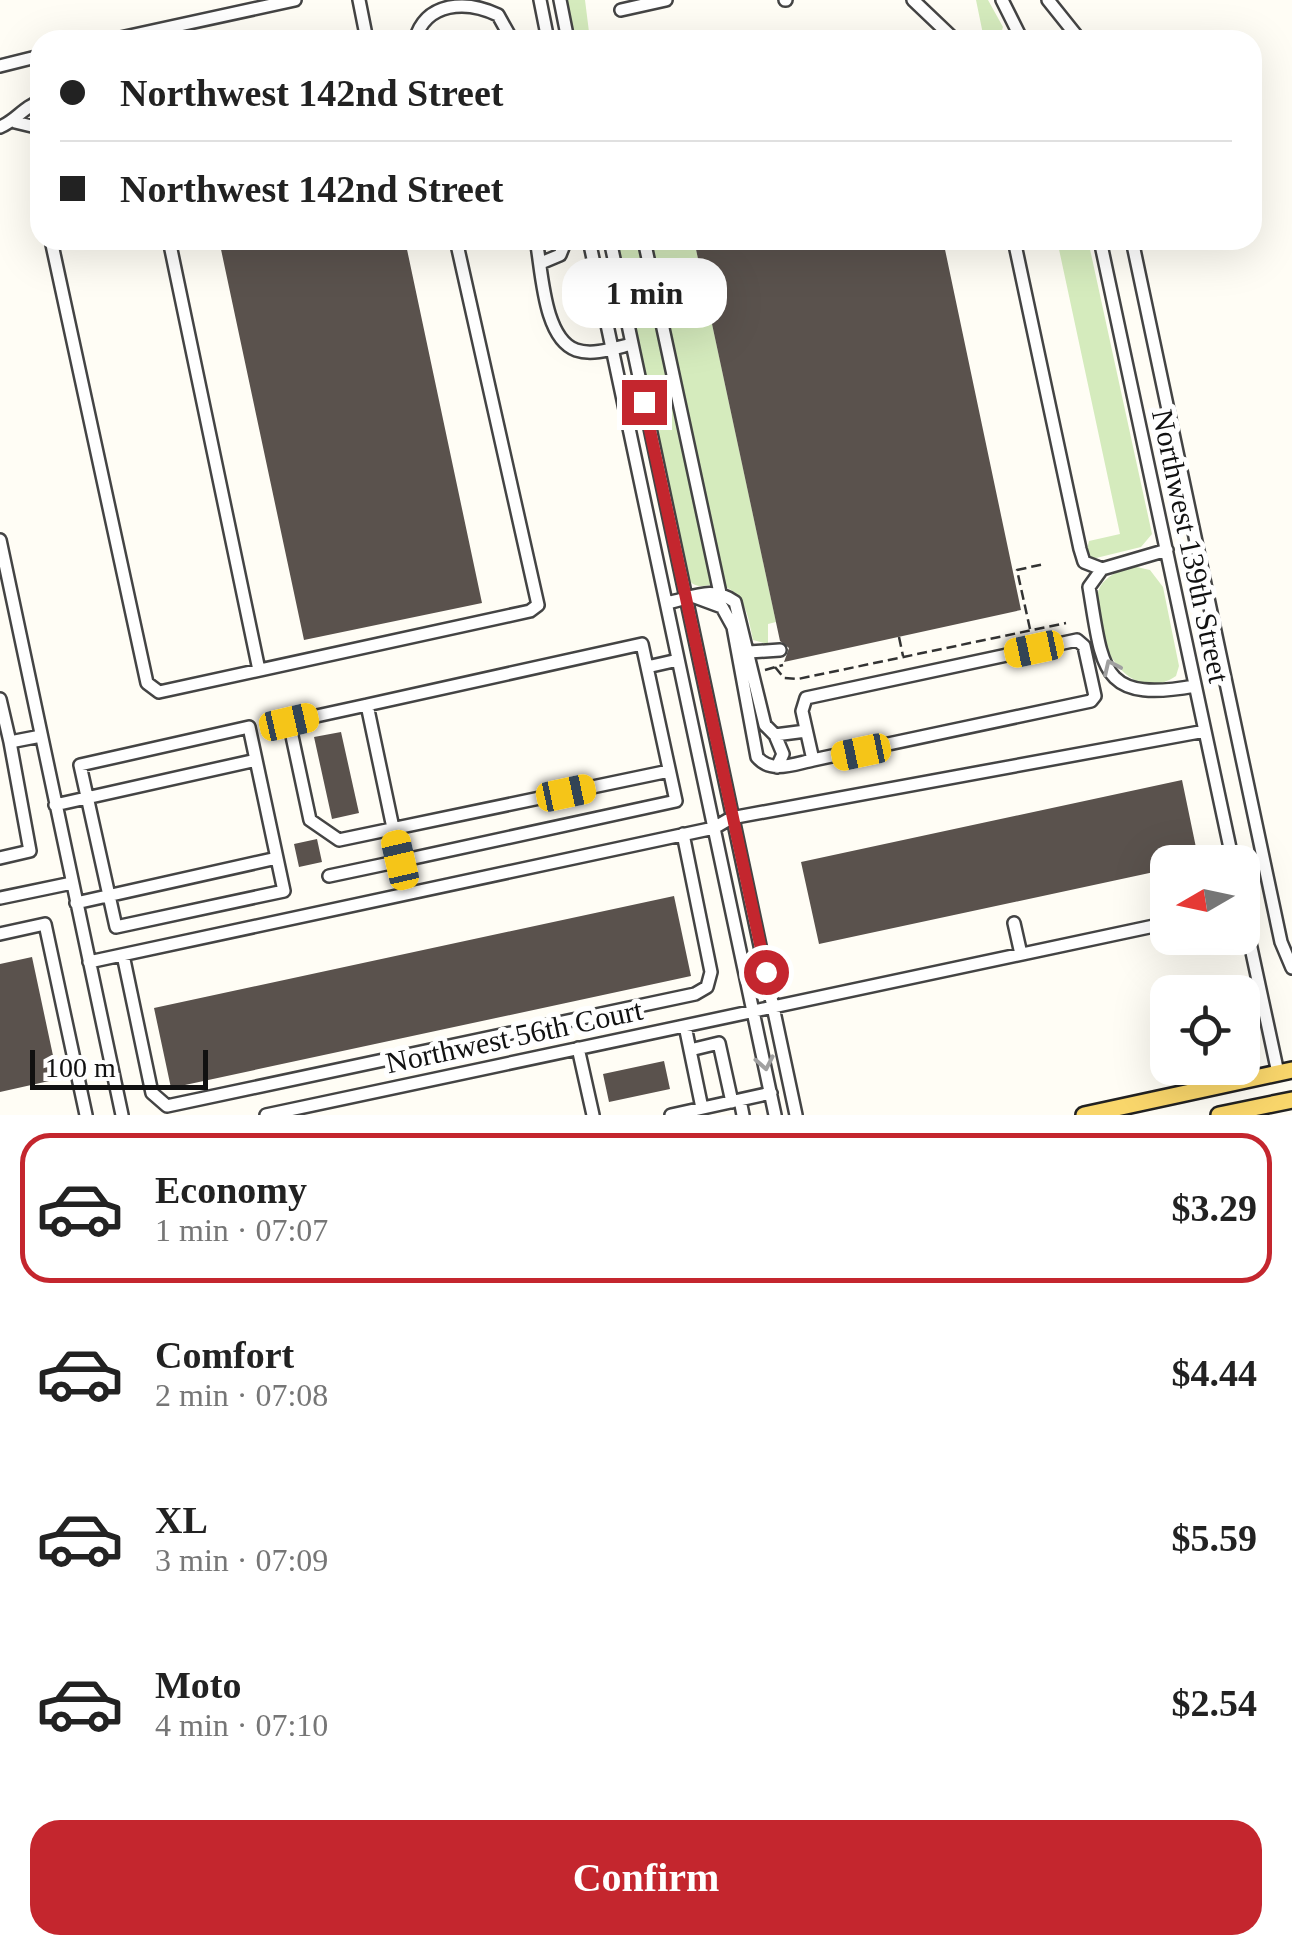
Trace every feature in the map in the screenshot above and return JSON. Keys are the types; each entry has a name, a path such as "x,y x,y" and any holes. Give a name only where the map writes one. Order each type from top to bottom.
{"main road":[{"path":"1084,1115 1285,1072"},
{"path":"1219,1115 1292,1100"}],"street":[{"path":"155,30 295,0"},
{"path":"359,0 365,30"},
{"path":"540,0 546,30"},
{"path":"560,0 566,30"},
{"path":"621,10 666,0"},
{"path":"913,0 944,30"},
{"path":"1002,0 1017,30"},
{"path":"1048,0 1072,30"},
{"path":"420,30 427,17 439,9 467,3 498,14 507,30"},
{"path":"172,26 173,30"},
{"path":"0,66 30,58"},
{"path":"0,128 16,122 30,104"},
{"path":"16,122 30,126"},
{"path":"53,250 146,683 159,692 530,611 538,605 458,250"},
{"path":"170,250 259,670"},
{"path":"538,250 554,326 562,342 586,352 632,344"},
{"path":"541,262 560,255 562,250"},
{"path":"591,250 775,1115"},
{"path":"612,250 690,598 731,818 796,1115"},
{"path":"646,250 720,593 740,611 765,725 775,735 782,754 777,767"},
{"path":"1016,250 1104,653 1121,686 1148,692 1195,686"},
{"name":"Northwest 139th Street","path":"1102,250 1229,845"},
{"path":"1134,250 1281,942 1292,968"},
{"path":"0,540 119,1114"},
{"path":"1089,586 1102,569 1167,550"},
{"path":"1084,562 1102,569"},
{"path":"667,603 720,593"},
{"path":"690,598 722,607 728,615 757,756 762,763 777,767 812,760 1085,704 1095,696 1084,646 1071,641 810,697 802,711 812,760"},
{"path":"329,876 676,801 642,644 289,722 310,820 339,840 669,771"},
{"path":"749,652 780,650"},
{"path":"646,667 678,660"},
{"path":"0,700 30,851 0,858"},
{"path":"367,705 400,860"},
{"path":"248,727 284,891 116,928 87,797 80,765 248,727"},
{"path":"775,735 806,730"},
{"path":"89,962 714,828 731,818 1205,731"},
{"path":"10,742 41,736"},
{"path":"55,805 256,760"},
{"path":"123,955 149,1084 162,1104 182,1104 695,994 707,987 712,972 683,834"},
{"path":"76,903 277,858"},
{"path":"0,898 72,883"},
{"path":"1014,923 1021,954"},
{"path":"0,934 45,924 86,1115"},
{"name":"Northwest 56th Court","path":"266,1115 295,1112 1150,927"},
{"path":"1255,955 1285,1072"},
{"path":"685,1026 705,1111"},
{"path":"690,1050 719,1043 743,1115"},
{"path":"578,1048 593,1115"},
{"path":"435,1050 440,1078"},
{"path":"676,1114 705,1111 770,1093"}],"path":[{"path":"1030,631 1017,570 1044,564"},
{"path":"775,667 784,678 798,680 1066,623"},
{"path":"899,636 904,658"},
{"path":"764,670 782,666"}],"green space":[{"path":"566,0 585,0 589,30 572,30"},
{"path":"976,0 988,0 1003,27 982,30"},
{"path":"619,250 696,250 776,622 768,624 768,644 753,640 742,603 731,590 696,585 688,580"},
{"path":"1059,250 1090,250 1152,534 1141,547 1092,559 1087,550 1089,541 1120,534"},
{"path":"1132,566 1150,570 1163,587 1179,666 1176,676 1157,684 1139,682 1124,672 1112,657 1097,620 1100,587"}],"building":[{"path":"221,250 407,250 482,603 304,640"},
{"path":"696,250 945,250 1021,610 784,662 789,648 780,641"},
{"path":"341,732 359,813 332,819 314,737"},
{"path":"1182,780 1195,845 1150,845 1150,873 819,944 801,862"},
{"path":"317,839 322,862 299,867 294,844"},
{"path":"674,896 691,976 171,1088 154,1008"},
{"path":"32,957 58,1079 0,1092 0,964"},
{"path":"664,1061 670,1089 609,1102 603,1074"}],"route":[{"path":"644,402 766,972"}]}
